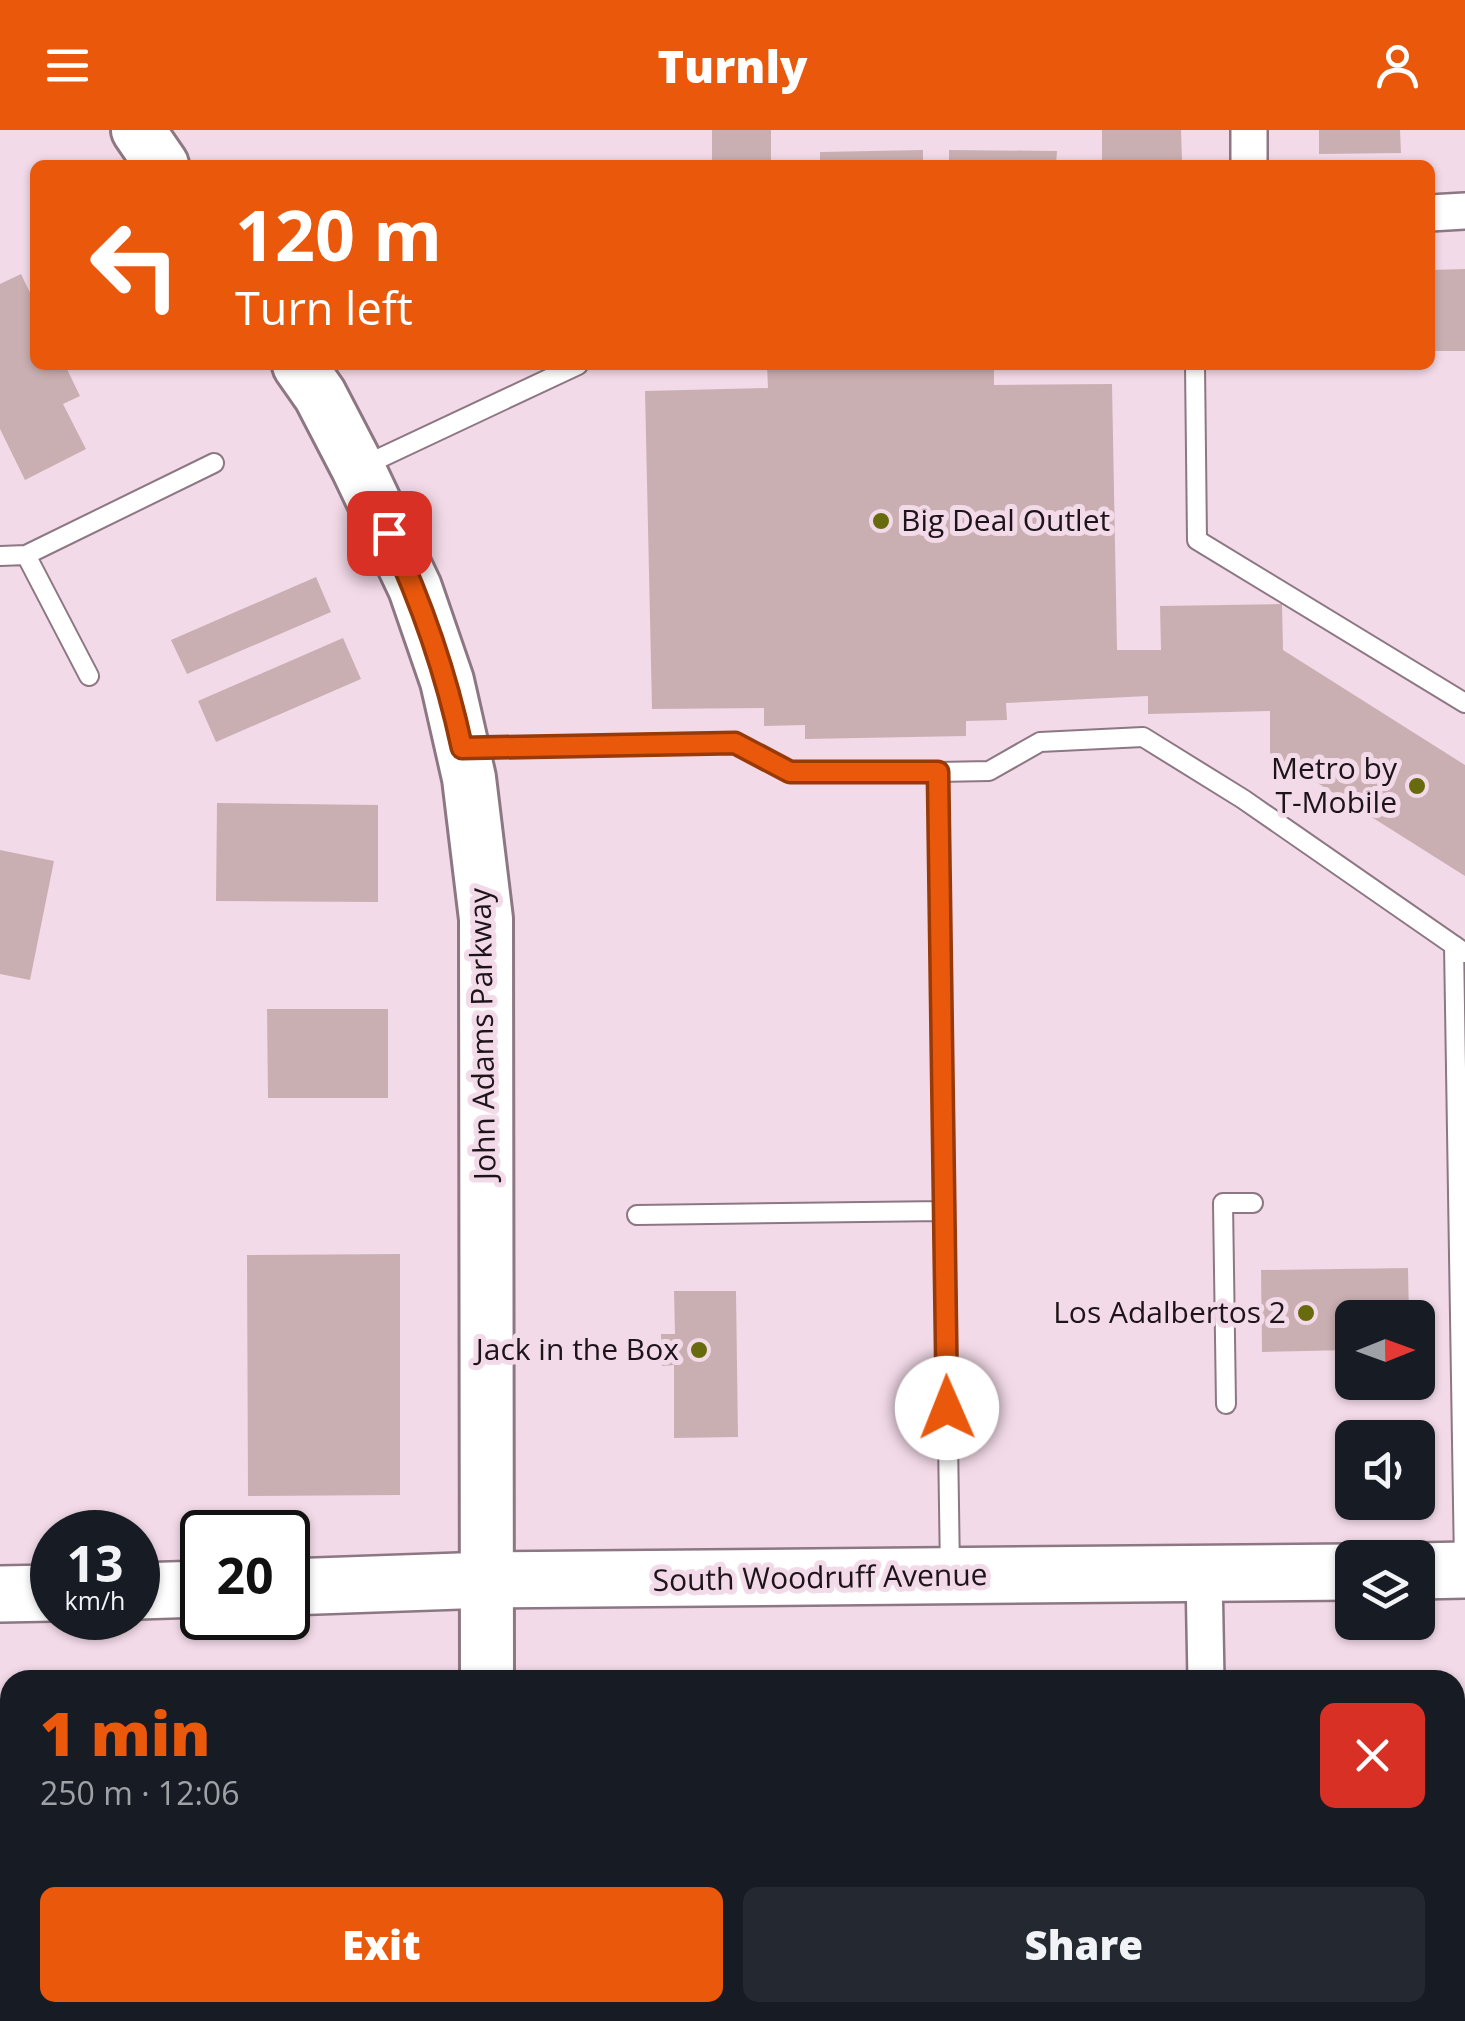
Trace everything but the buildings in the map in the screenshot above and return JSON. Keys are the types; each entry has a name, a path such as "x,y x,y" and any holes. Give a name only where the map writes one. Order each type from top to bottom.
{"main road":[{"path":"1435,1571 1465,1570"},
{"name":"South Woodruff Avenue","path":"310,1585 488,1580 1335,1572"},
{"path":"0,1594 30,1593"}],"street":[{"path":"138,130 159,160"},
{"path":"1249,130 1249,160"},
{"path":"1435,212 1465,211"},
{"name":"John Adams Parkway","path":"302,370 358,468 414,588 447,681 469,778 486,919 487,1670"},
{"path":"1204,1574 1206,1670"}],"lane":[{"path":"358,468 567,370"},
{"path":"1195,370 1197,540 1465,704"},
{"path":"0,556 26,555 214,463"},
{"path":"26,555 88,676"},
{"path":"462,748 735,743 790,772 938,772 989,771 1040,742 1143,737 1243,798 1459,949 1465,1570"},
{"path":"938,772 950,1577"},
{"path":"1226,1404 1223,1204 1253,1203"},
{"path":"637,1215 944,1211"}],"place":[{"name":"Big Deal Outlet","path":"881,521"},
{"name":"Metro by T-Mobile","path":"1417,786"},
{"name":"Los Adalbertos 2","path":"1306,1313"},
{"name":"Jack in the Box","path":"699,1350"}],"route":[{"path":"389,533 414,588 447,681 462,748 735,743 790,772 938,772 947,1408"}]}
